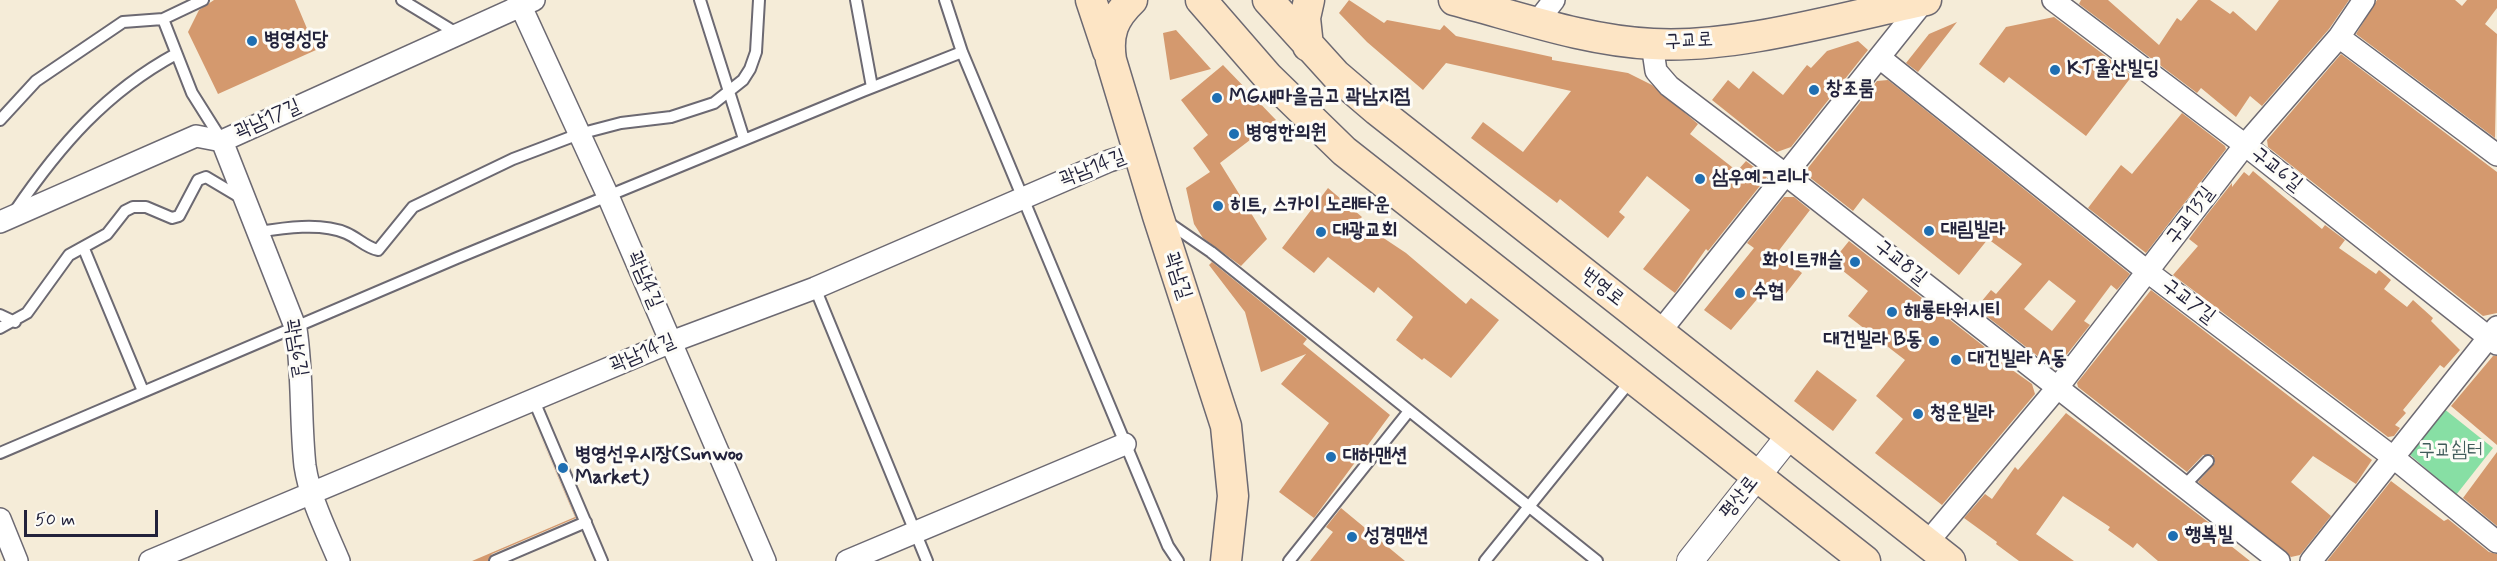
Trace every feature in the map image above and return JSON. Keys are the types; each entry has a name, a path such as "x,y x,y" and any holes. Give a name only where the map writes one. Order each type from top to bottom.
{"main road":[{"path":"1091,0 1111,60"},
{"name":"곽남길","path":"1132,0 1118,15 1111,28 1109,43 1111,60 1158,216 1226,426 1233,496 1226,561"},
{"path":"1201,0 1268,77 1344,151 1865,561"},
{"name":"번영로","path":"1268,0 1336,75 1377,110 1939,552"},
{"path":"1308,46 1305,18 1309,0"},
{"name":"구교로","path":"1454,0 1546,11 1652,44 1692,45 1757,35 1925,0"}],"street":[{"path":"1659,333 1711,264 1925,0"},
{"name":"구교6길","path":"2053,0 2494,336"},
{"name":"구교13길","path":"1939,552 2058,387 2245,145 2339,37 2364,0"},
{"name":"곽남17길","path":"5,220 196,136 222,141 524,2"},
{"name":"곽남4길","path":"524,2 765,561"},
{"path":"2339,37 2497,154"},
{"name":"구교8길","path":"1652,44 1656,71 1669,86 1786,174 2279,561"},
{"name":"구교7길","path":"1880,58 2148,272 2394,458 2497,542"},
{"name":"곽남6길","path":"222,141 296,329 301,359 305,465 311,493 339,561"},
{"name":"곽남14길","path":"150,561 671,342 815,288 1022,197 1109,161 1138,152"},
{"path":"2310,561 2494,336"},
{"name":"평산로","path":"1690,561 1789,436"},
{"path":"847,561 1125,444"},
{"path":"0,519 17,561"}],"lane":[{"path":"0,120 36,81 123,22 163,19 188,3 203,0"},
{"path":"402,0 458,34"},
{"path":"700,0 744,139"},
{"path":"258,232 329,228 346,233 367,247 378,250 396,225 413,207 513,159 579,134 621,123 697,111 714,104 743,80 753,61 759,0"},
{"path":"856,0 872,87"},
{"path":"945,0 962,52 1022,197 1168,546 1178,561"},
{"path":"163,19 192,93 222,141"},
{"path":"0,453 744,139 962,52"},
{"path":"5,220 40,174 111,96 144,71 176,54"},
{"path":"0,328 27,313 69,255 84,249 107,234 125,211 133,207 153,209 172,218 179,216 198,180 206,177 245,200"},
{"path":"1158,216 1210,252 1597,561"},
{"path":"84,249 143,391"},
{"path":"815,288 927,561"},
{"path":"0,315 15,321"},
{"path":"1485,561 1633,379"},
{"path":"534,401 603,561"},
{"path":"1289,561 1409,411"},
{"path":"2184,486 2208,461"},
{"path":"495,561 586,522"}],"green space":[{"name":"구교쉼터","path":"2443,408 2493,448 2456,495 2408,453"}],"building":[{"name":"병영성당","path":"214,0 295,0 316,50 218,94 188,32 199,10"},
{"path":"1349,0 1384,23 1387,20 1440,30 1444,25 1456,36 1552,57 1552,60 1628,73 1652,85 1698,124 1690,134 1737,171 1746,161 1767,177 1708,251 1706,249 1675,293 1643,269 1690,210 1647,176 1619,212 1625,217 1608,238 1560,199 1557,203 1471,138 1483,122 1523,152 1571,91 1446,63 1423,90 1367,42 1339,13"},
{"path":"2081,0 2108,0 2159,45 2177,18 2181,21 2198,0 2210,0 2230,14 2233,11 2256,31 2279,0 2349,0 2329,29 2262,106 2250,96 2236,117 2201,88 2197,93 2079,4"},
{"path":"2377,0 2455,0 2462,6 2467,0 2497,0 2497,8 2485,24 2497,34 2495,138 2356,34"},
{"name":"KT울산빌딩","path":"2054,17 2132,76 2086,136 2009,77 2004,83 1979,64 2006,27"},
{"path":"1957,22 1918,72 1906,63 1929,34"},
{"path":"1176,30 1211,69 1170,80 1163,33"},
{"path":"1858,41 1868,50 1791,147 1777,152 1712,100 1728,80 1739,89 1753,71 1783,95 1807,65 1811,68 1827,51"},
{"path":"2341,54 2497,172 2497,313 2483,316 2268,147 2267,140"},
{"path":"1223,65 1276,120 1220,163 1267,239 1241,266 1203,238 1194,224 1186,188 1210,172 1193,148 1208,135 1181,100"},
{"path":"1888,80 2130,274 2117,290 2111,285 2084,321 2090,325 2057,367 2053,368 1976,308 1991,290 1996,294 2022,264 1988,239 1959,275 1863,198 1853,211 1804,173 1877,81","holes":["2049,280 2076,301 2052,331 2024,309"]},
{"path":"2182,113 2226,149 2146,253 2088,208 2121,165 2132,174"},
{"path":"2253,171 2322,229 2325,225 2345,240 2339,248 2376,274 2379,270 2391,280 2384,289 2407,307 2413,300 2433,318 2431,321 2460,350 2444,368 2440,365 2403,410 2406,413 2395,425 2400,428 2394,436 2388,437 2173,275 2198,246 2189,239 2206,216 2232,183 2232,187 2244,172 2249,176"},
{"path":"1328,188 1362,217 1358,221 1406,253 1466,304 1471,298 1499,320 1451,378 1396,340 1413,317 1378,287 1374,293 1328,257 1314,273 1282,248"},
{"path":"1784,197 1794,197 1810,210 1777,253 1802,273 1780,301 1764,291 1731,330 1704,310 1754,248 1747,243"},
{"path":"1849,241 1986,348 1984,350 2032,384 2035,394 1942,505 1875,453 1903,419 1876,396 1905,360 1848,316 1868,291 1832,262"},
{"name":"대하맨션","path":"1212,262 1307,339 1303,344 1390,415 1314,518 1279,492 1329,423 1281,384 1306,354 1261,372 1245,312 1209,265"},
{"path":"2151,290 2372,460 2356,484 2313,456 2291,482 2331,516 2300,555 2291,557 2198,482 2215,463 2213,455 2203,455 2187,472 2078,387 2077,383"},
{"path":"2493,356 2497,356 2497,445 2451,406"},
{"path":"1817,370 1857,400 1833,431 1794,401"},
{"path":"2066,413 2229,538 2226,542 2250,561 2158,561 2137,543 2133,548 2108,530 2110,527 2063,496 2036,534 2074,561 2019,561 1964,518 1985,494 1992,499 2015,467 2018,470"},
{"path":"533,419 576,518 492,554 488,561 472,561 575,517"},
{"path":"2497,452 2497,526 2463,498"},
{"path":"2391,481 2444,521 2448,519 2489,552 2497,554 2497,561 2327,561"},
{"name":"성경맨션","path":"1341,508 1405,561 1310,561 1333,532 1326,527"}],"place":[{"name":"병영성당","path":"252,41"},
{"name":"KT울산빌딩","path":"2055,70"},
{"name":"창조룸","path":"1814,90"},
{"name":"MG새마을금고 곽남지점","path":"1217,98"},
{"name":"병영한의원","path":"1234,134"},
{"name":"삼우예그리나","path":"1700,179"},
{"name":"히트, 스카이 노래타운","path":"1218,206"},
{"name":"대림빌라","path":"1929,231"},
{"name":"대광교회","path":"1321,232"},
{"name":"화이트캐슬","path":"1855,262"},
{"name":"수협","path":"1740,293"},
{"name":"해룡타워시티","path":"1892,312"},
{"name":"대건빌라 B동","path":"1934,341"},
{"name":"대건빌라 A동","path":"1956,360"},
{"name":"청운빌라","path":"1918,414"},
{"name":"대하맨션","path":"1331,457"},
{"name":"병영선우시장(Sunwoo Market)","path":"563,468"},
{"name":"행복빌","path":"2173,536"},
{"name":"성경맨션","path":"1352,537"}]}
